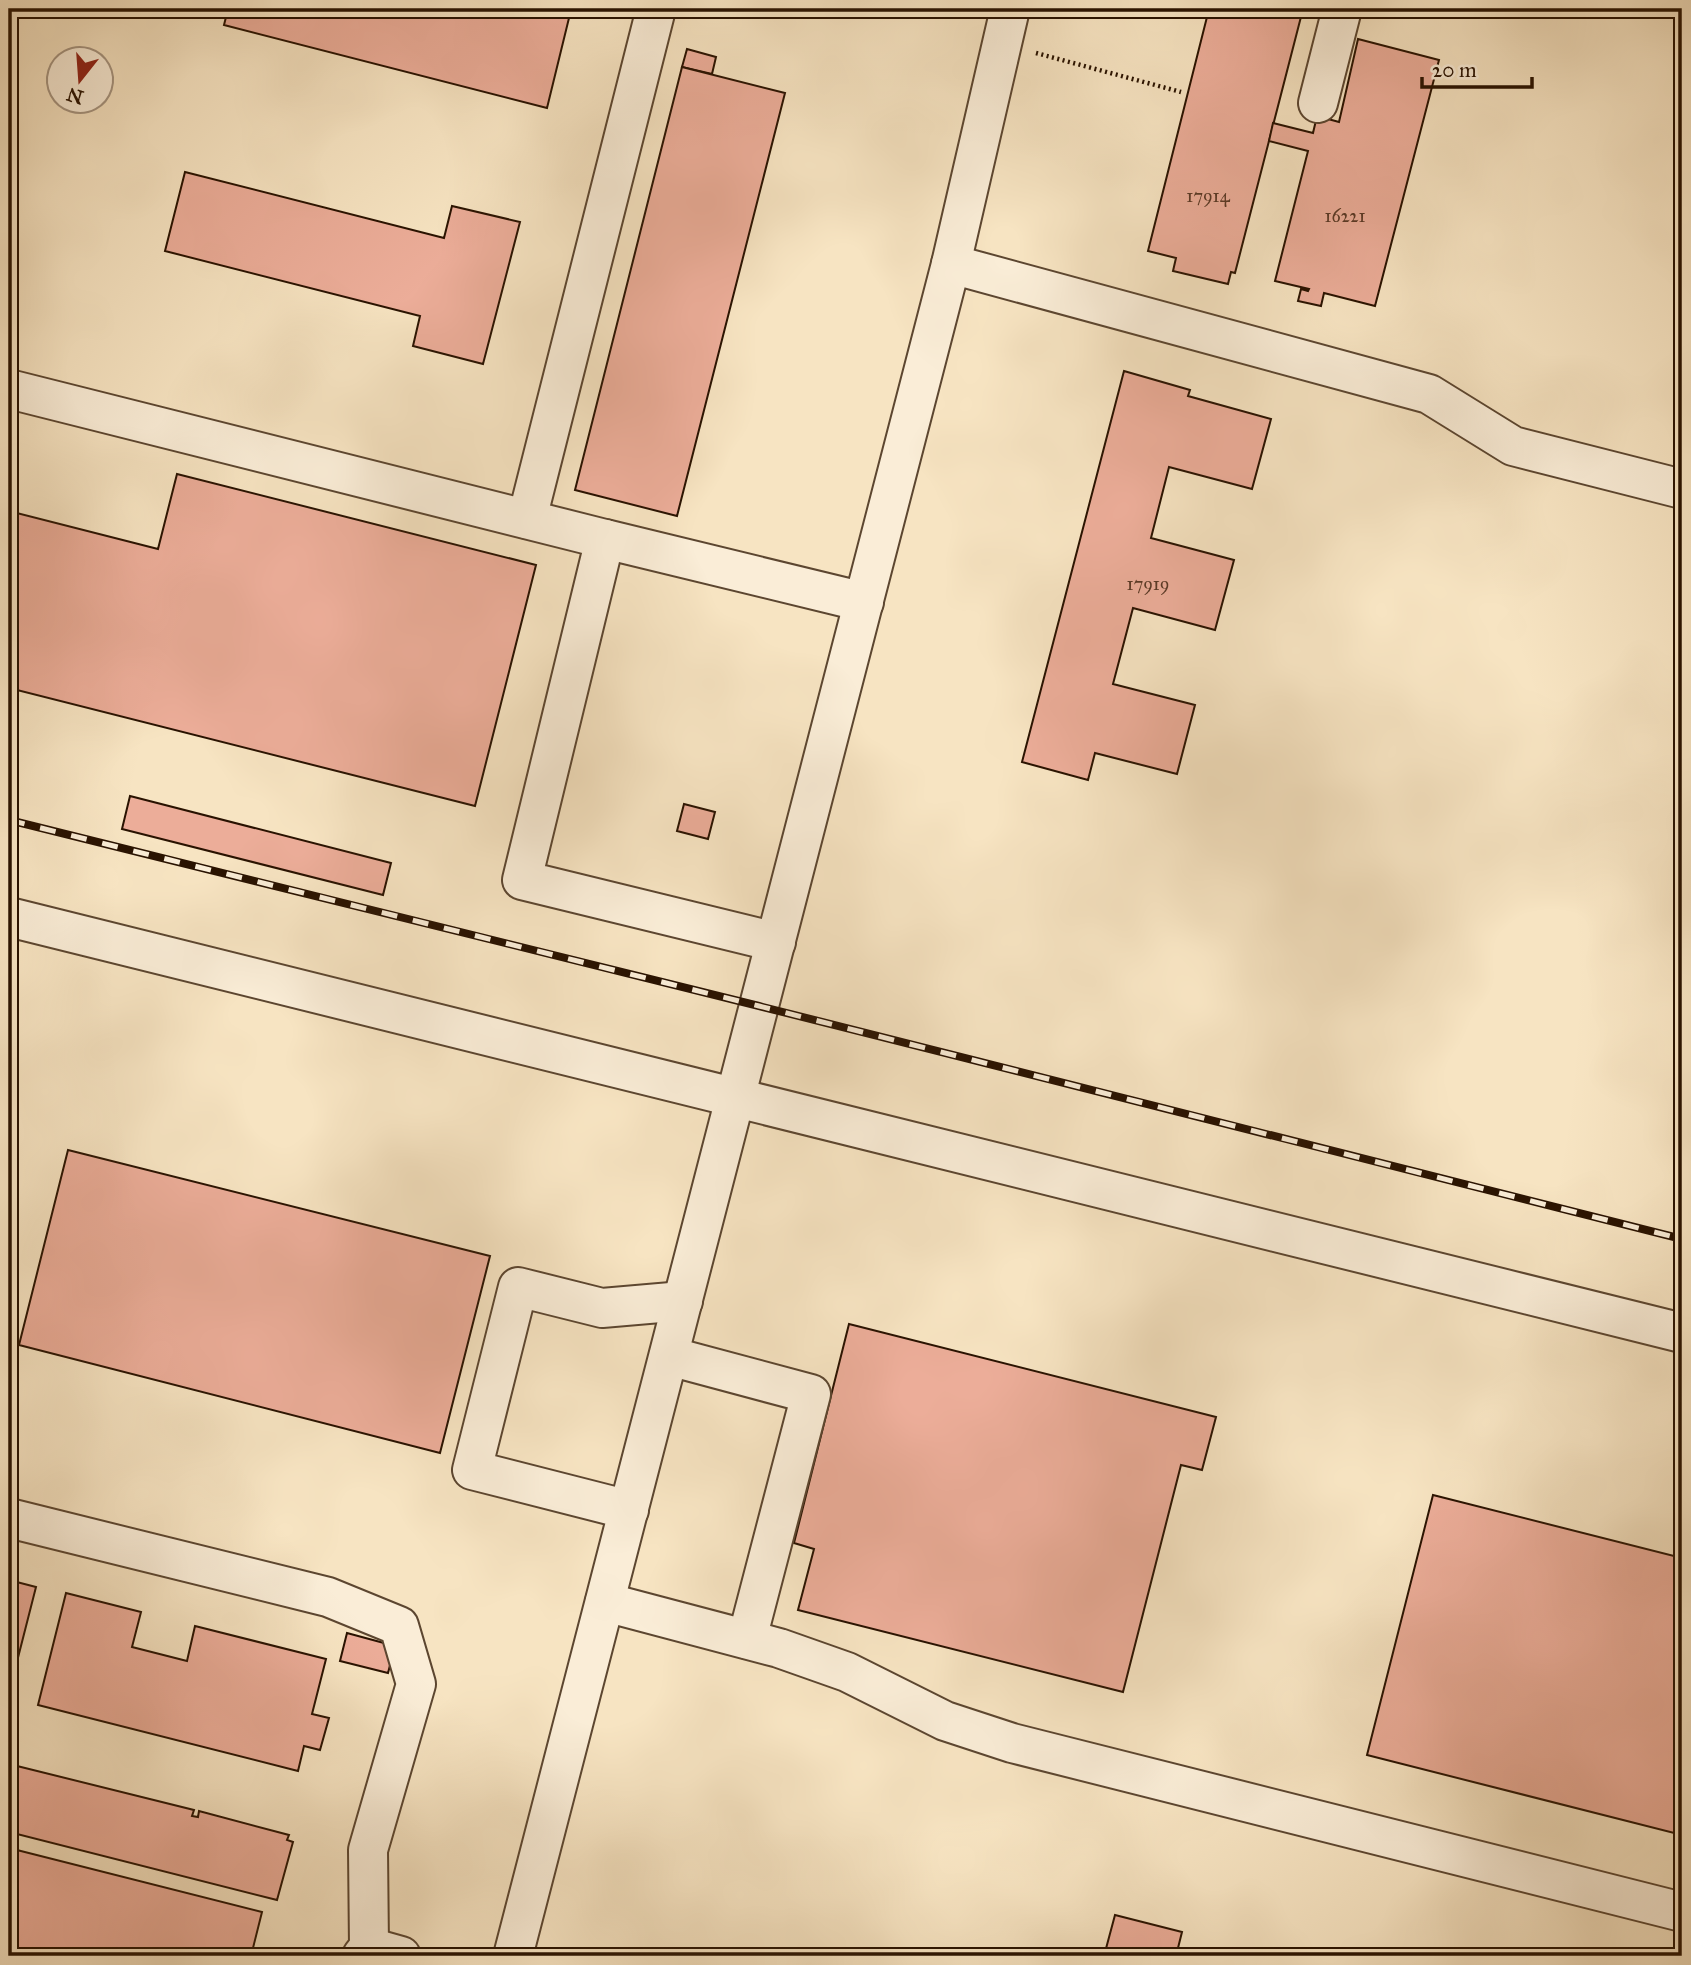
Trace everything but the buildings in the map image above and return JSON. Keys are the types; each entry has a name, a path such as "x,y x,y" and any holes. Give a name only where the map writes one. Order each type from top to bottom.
{"lane":[{"path":"527,519 656,9"},
{"path":"513,1956 951,264 1010,9"},
{"path":"1318,103 1342,9"},
{"path":"951,264 1429,394 1513,446 1682,489"},
{"path":"9,388 864,602"},
{"path":"605,539 522,880 776,942"},
{"path":"9,917 1682,1333"},
{"path":"629,1510 472,1470 518,1287 602,1308 683,1301"},
{"path":"669,1356 811,1394 747,1639"},
{"path":"9,1518 328,1597 399,1626 416,1684 368,1850 377,1953"},
{"path":"605,1602 779,1648 847,1672 945,1721 1012,1743 1682,1912"}],"path":[{"path":"1030,52 1181,92"}],"railway":[{"path":"9,820 1682,1239"}]}
